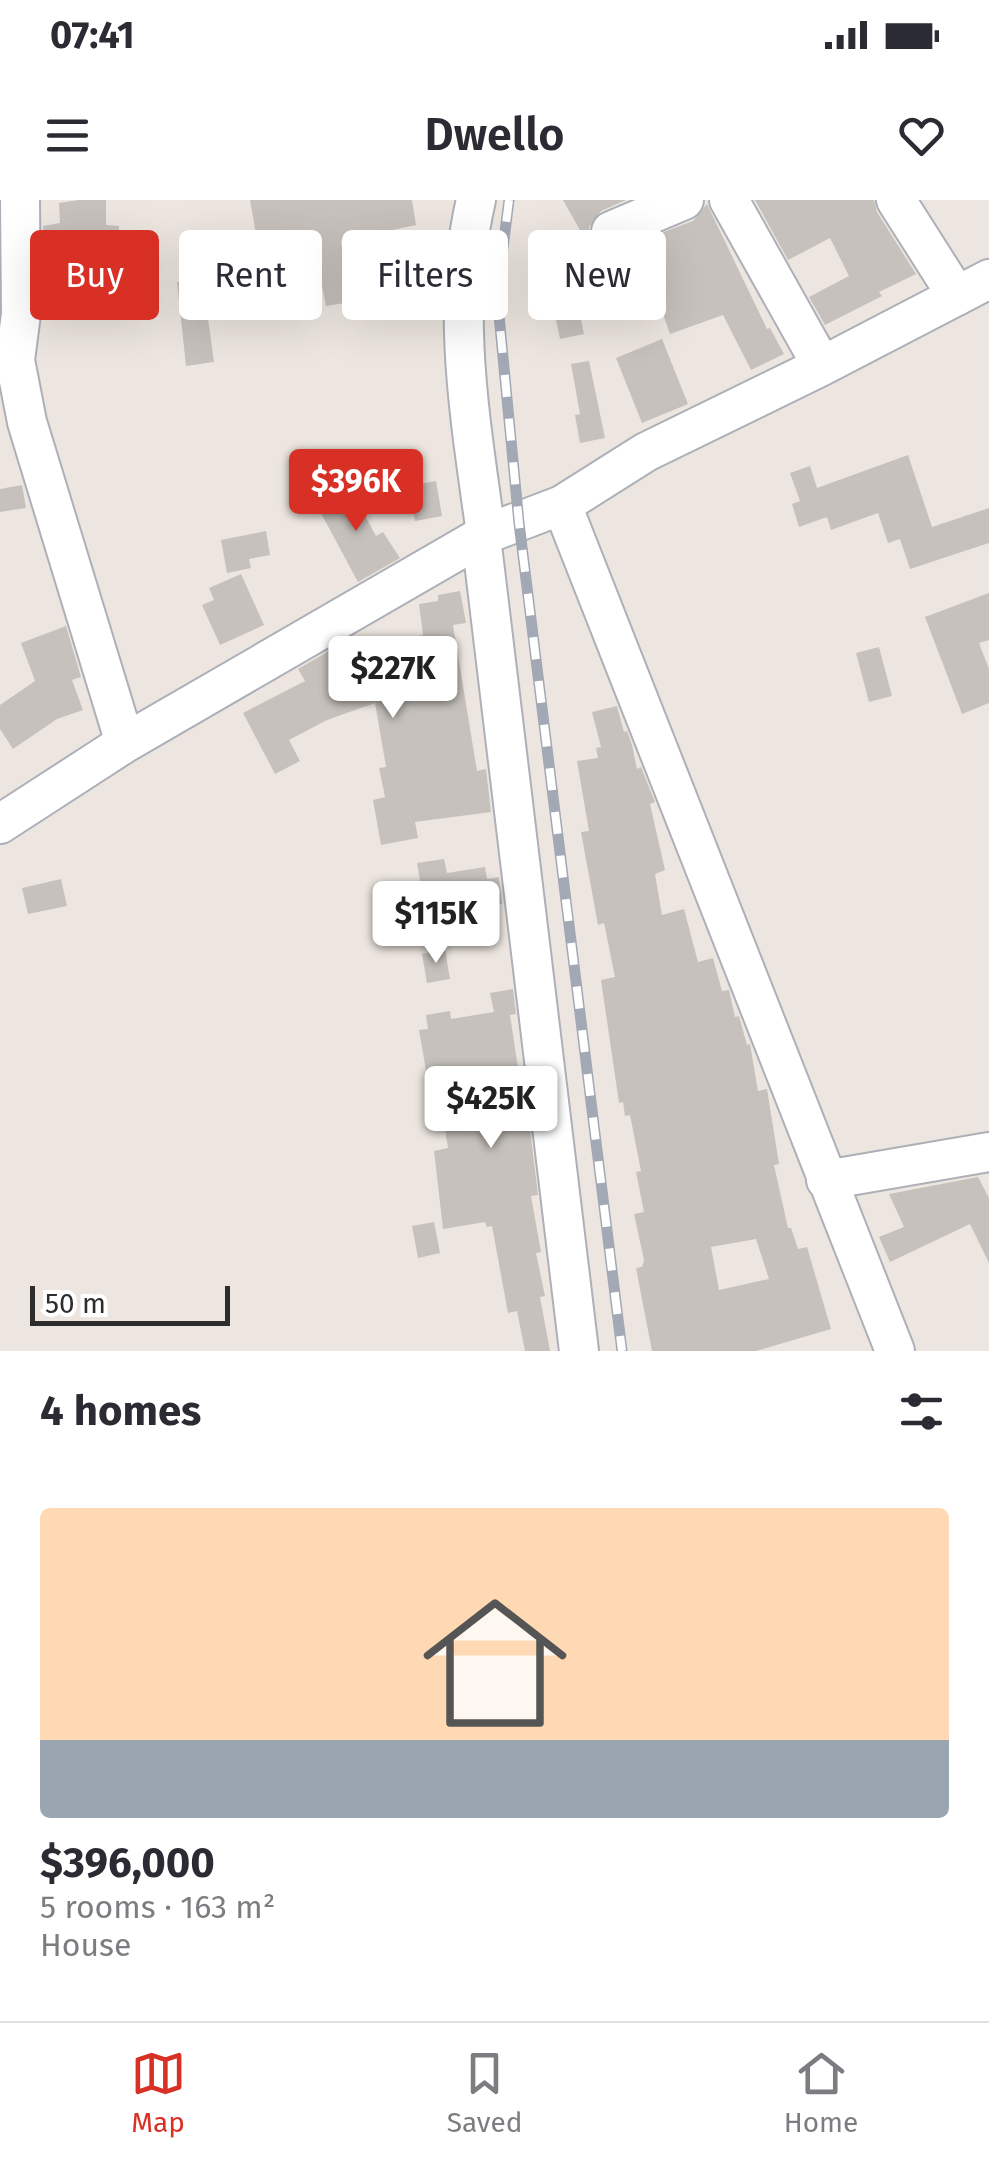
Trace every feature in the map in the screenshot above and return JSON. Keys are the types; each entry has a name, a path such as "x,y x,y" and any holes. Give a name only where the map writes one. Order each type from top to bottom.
{"street":[{"path":"20,200 21,314 15,360 27,422 125,743"},
{"path":"450,200 459,230"},
{"path":"472,230 476,200"},
{"path":"613,230 684,200"},
{"path":"728,200 822,366"},
{"path":"0,824 125,743 484,535 562,506 646,452 973,287 896,200"},
{"path":"463,320 469,413 579,1351"},
{"path":"562,506 896,1351"},
{"path":"826,1180 989,1152"}],"building":[{"path":"106,200 106,225 119,226 119,230 43,230 43,226 60,223 59,203"},
{"path":"250,200 412,200 416,225 393,230 342,230 342,303 326,306 322,230 255,230"},
{"path":"563,200 626,200 601,211 589,230 580,230"},
{"path":"755,200 874,200 877,212 916,274 825,325 809,297 849,276 830,238 788,260"},
{"path":"707,204 767,329 770,328 784,354 751,370 723,315 670,334 665,320 666,231 693,221"},
{"path":"181,320 208,320 214,362 186,366"},
{"path":"556,320 581,320 584,334 560,339"},
{"path":"662,339 688,404 642,423 616,358"},
{"path":"589,361 605,438 580,443 575,415 580,414 571,364"},
{"path":"908,455 932,527 989,508 989,543 910,569 900,539 888,543 878,513 831,530 827,517 799,527 792,504 800,501 790,473 810,466 817,488"},
{"path":"436,481 442,516 415,521 408,486"},
{"path":"22,485 26,508 0,512 0,489"},
{"path":"348,485 376,536 383,532 400,558 358,582 315,502"},
{"path":"266,531 270,555 249,559 251,568 227,573 221,540"},
{"path":"241,574 264,625 220,645 202,605 214,600 209,588"},
{"path":"460,591 466,623 453,625 477,771 486,769 491,812 415,822 418,838 381,845 373,800 385,797 379,768 386,767 375,703 327,720 289,740 300,761 275,774 243,713 305,681 298,669 329,651 331,655 423,635 419,604"},
{"path":"989,593 989,640 979,643 989,669 989,703 962,714 925,617"},
{"path":"66,626 81,677 72,680 83,710 57,719 13,749 0,729 0,705 35,681 21,643"},
{"path":"879,647 892,696 869,702 856,653"},
{"path":"617,706 637,769 641,767 655,802 650,804 665,870 655,874 662,915 684,909 698,962 713,958 722,991 729,990 735,1017 739,1016 747,1045 750,1044 758,1091 767,1089 779,1164 774,1165 788,1228 798,1249 807,1247 831,1329 756,1351 652,1351 636,1268 642,1267 644,1260 634,1214 644,1212 636,1172 641,1171 630,1115 625,1116 623,1102 619,1103 601,980 615,977 604,923 598,925 581,832 589,831 577,761 598,758 596,748 601,747 592,712","holes":["756,1239 769,1279 719,1290 711,1247"]},
{"path":"444,859 447,873 485,867 487,879 499,877 502,904 455,912 453,899 424,904 417,863"},
{"path":"61,879 67,906 28,914 22,888"},
{"path":"445,949 450,979 427,983 422,954"},
{"path":"513,989 516,1014 510,1015 538,1195 531,1196 545,1296 540,1297 550,1351 525,1351 517,1311 508,1313 492,1226 487,1227 485,1222 443,1229 434,1151 448,1148 444,1124 472,1119 464,1075 428,1082 419,1030 428,1029 426,1015 450,1011 451,1019 494,1012 490,993"},
{"path":"978,1177 989,1198 989,1263 970,1224 890,1262 879,1237 904,1227 889,1194"},
{"path":"434,1222 440,1253 418,1258 412,1226"}],"railway":[{"path":"509,200 497,295 519,523 622,1351"}]}
